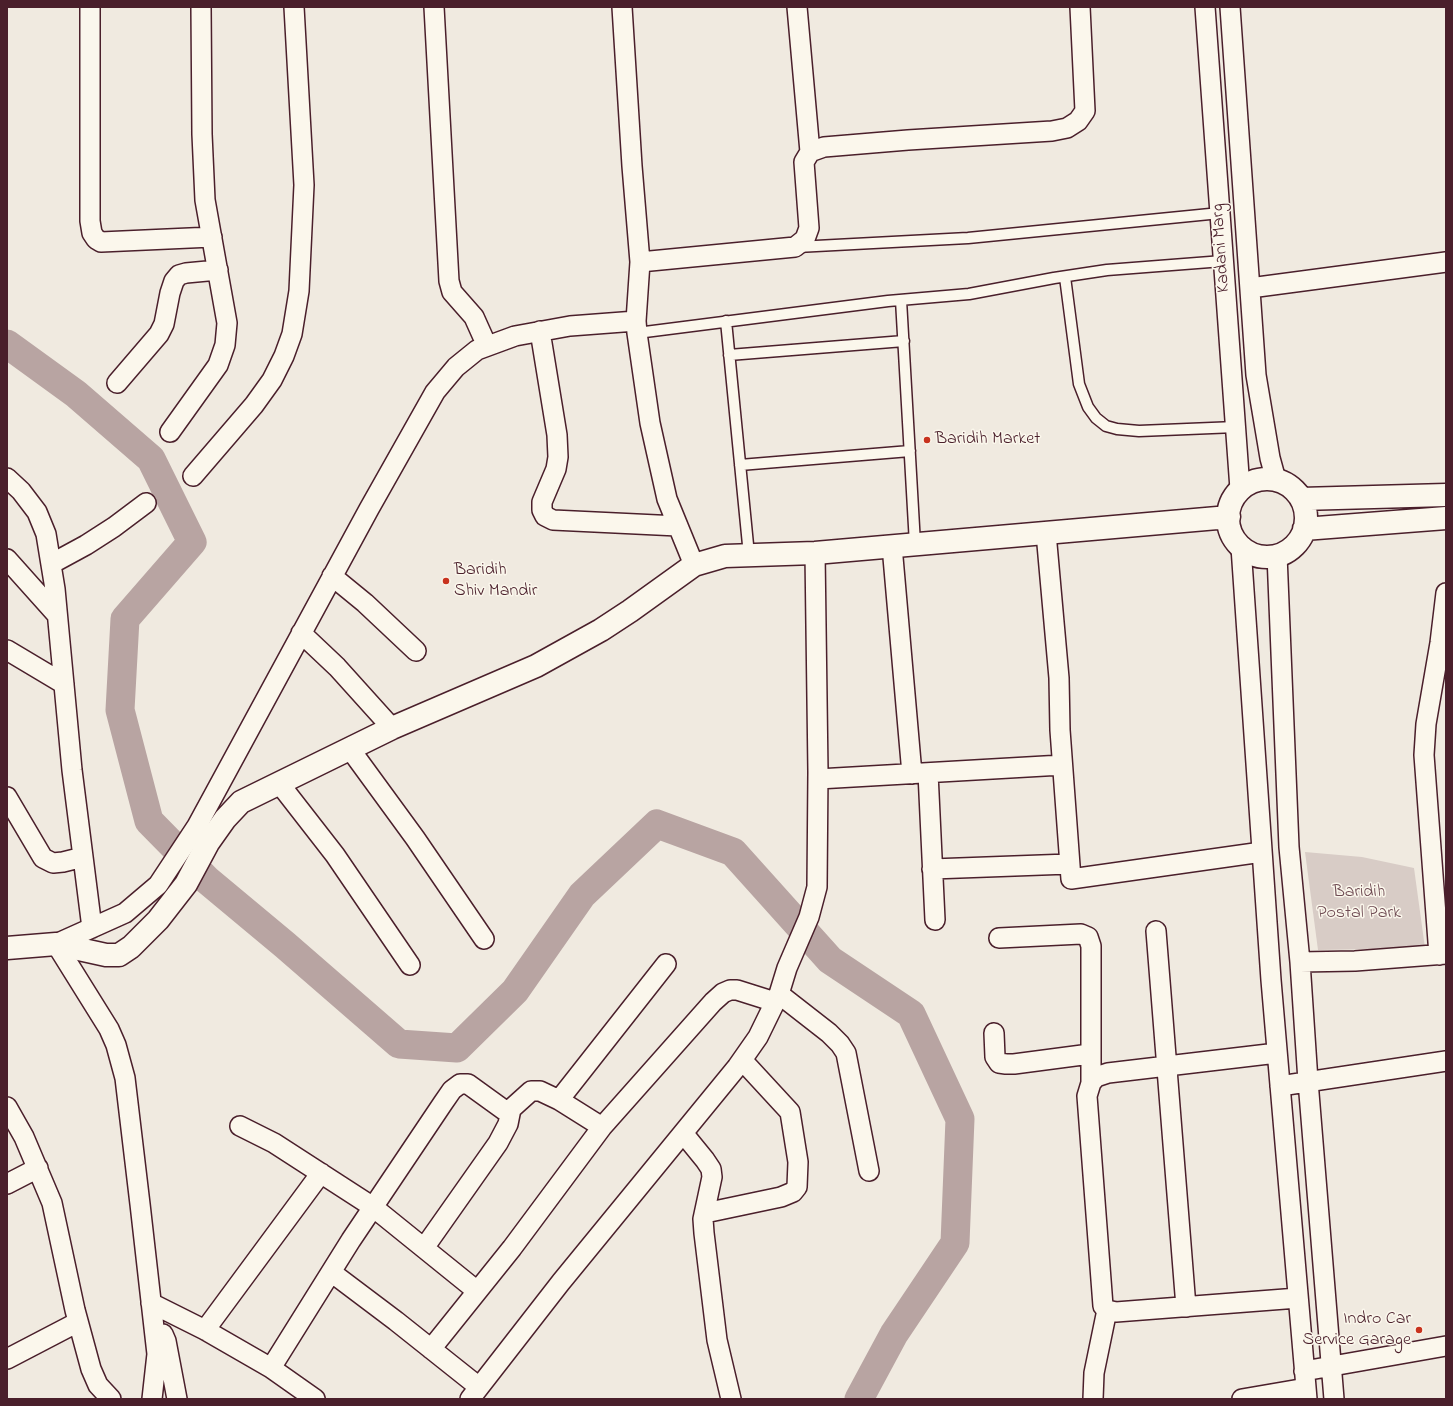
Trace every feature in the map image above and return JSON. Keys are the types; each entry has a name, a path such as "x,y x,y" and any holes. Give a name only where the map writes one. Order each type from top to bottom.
{"street":[{"path":"90,7 90,221 92,233 96,239 101,242 212,237"},
{"path":"170,432 218,365 225,345 227,323 205,200 202,134 201,7"},
{"path":"193,476 254,405 272,380 284,356 292,334 299,290 304,185 294,7"},
{"path":"434,7 449,281 452,292 474,317 487,346"},
{"path":"622,7 632,166 640,262 637,327 650,423 667,499 694,565"},
{"path":"797,7 810,152"},
{"path":"640,262 794,247 805,239 809,228 804,162 810,152 824,146 1052,131 1067,128 1078,121 1085,111 1080,7"},
{"name":"Kadani Marg","path":"1205,7 1240,490"},
{"name":"Kadani Marg","path":"1230,7 1256,375 1270,458 1276,480"},
{"path":"1250,288 1446,262"},
{"path":"117,383 160,334 164,324 174,281 180,275 186,273 218,270"},
{"path":"7,948 56,944 106,955 119,955 131,947 158,920 186,884 202,835 301,633 435,392 456,367 477,350 515,336 570,326 637,327"},
{"path":"540,331 557,435 558,457 556,469 542,502 542,510 545,516 553,520 678,526"},
{"path":"7,478 21,491 37,512 46,534 55,588 72,770 92,928"},
{"path":"1263,479 1276,480 1288,484 1297,493 1304,504 1306,517 1304,529 1298,541 1289,550 1277,555 1264,556 1252,554 1241,547 1233,537 1229,525 1229,512 1233,500 1240,490 1251,482 1263,479"},
{"path":"1301,499 1446,495"},
{"path":"51,564 86,545 114,527 146,503"},
{"path":"56,944 125,913 158,885 202,835 225,819 241,802 392,728 536,666 630,612 694,565 725,556 814,553 1229,517"},
{"path":"1304,529 1446,518"},
{"path":"1046,533 1059,678 1062,765 1071,879 1262,852"},
{"path":"892,546 932,870 935,920"},
{"path":"1241,547 1277,1053 1306,1386"},
{"path":"331,1272 431,1349 474,1393 566,1276 742,1060 758,1037 777,998 787,968 809,918 817,887 818,779 814,553"},
{"path":"1277,555 1289,847 1300,962 1308,1081 1334,1399"},
{"path":"7,559 58,615"},
{"path":"332,576 365,603 416,651"},
{"path":"1300,962 1356,961 1443,955 1424,755 1426,724 1440,642 1446,593"},
{"path":"301,633 337,666 392,728"},
{"path":"7,650 64,684"},
{"path":"350,749 415,838 484,939"},
{"path":"818,779 1062,765"},
{"path":"280,783 335,855 410,965"},
{"path":"7,797 43,858 53,862 63,862 83,857"},
{"path":"932,870 1069,864"},
{"path":"1156,931 1186,1307"},
{"path":"999,938 1082,934 1088,937 1091,946 1091,1083 1087,1096 1103,1306 1107,1310 1116,1312 1298,1298"},
{"path":"56,944 109,1029 116,1045 125,1078 157,1354 152,1399"},
{"path":"559,1100 666,964"},
{"path":"431,1349 517,1241 602,1127 713,1002 730,990 777,998 829,1033 840,1044 846,1053 869,1171"},
{"path":"994,1033 995,1057 999,1063 1014,1064 1090,1054"},
{"path":"1091,1083 1096,1077 1108,1073 1277,1053"},
{"path":"705,1213 782,1197 793,1192 797,1187 798,1162 790,1112 742,1060"},
{"path":"1280,1086 1446,1061"},
{"path":"271,1368 373,1207 452,1090 460,1084 468,1084 504,1110 511,1109 531,1092 540,1091 559,1100 602,1127"},
{"path":"7,1107 24,1137 52,1203 78,1322 91,1369 98,1386 111,1399"},
{"path":"424,1248 498,1143 508,1124 511,1109"},
{"path":"240,1126 274,1143 373,1207 477,1291"},
{"path":"683,1133 711,1169 712,1177 703,1219 704,1233 712,1305 731,1399"},
{"path":"7,1184 38,1168"},
{"path":"205,1330 321,1173"},
{"path":"151,1303 205,1330 271,1368 315,1399"},
{"path":"151,1303 166,1341 177,1399"},
{"path":"1093,1399 1094,1373 1107,1310"},
{"path":"7,1359 78,1322"},
{"path":"1242,1399 1306,1386 1332,1366 1446,1346"}],"lane":[{"path":"794,247 968,238 1220,213"},
{"path":"637,327 726,321 901,300 969,294 1107,270 1223,261"},
{"path":"1065,277 1079,384 1088,407 1096,418 1106,426 1124,430 1140,431 1236,427"},
{"path":"901,300 915,544"},
{"path":"726,321 749,555"},
{"path":"729,355 904,341"},
{"path":"740,464 910,451"}],"green space":[{"name":"Baridih Postal Park","path":"1305,852 1362,857 1414,868 1425,948 1318,950"}],"waterway":[{"path":"7,344 76,394 151,459 192,542 125,619 120,710 149,821 207,880 285,945 399,1044 457,1048 515,991 582,895 657,824 733,852 830,960 911,1014 960,1119 955,1243 894,1334 859,1399"}],"place":[{"name":"Baridih Market","path":"927,440"},
{"name":"Baridih Shiv Mandir","path":"446,581"},
{"name":"Indro Car Service Garage","path":"1419,1330"}]}
